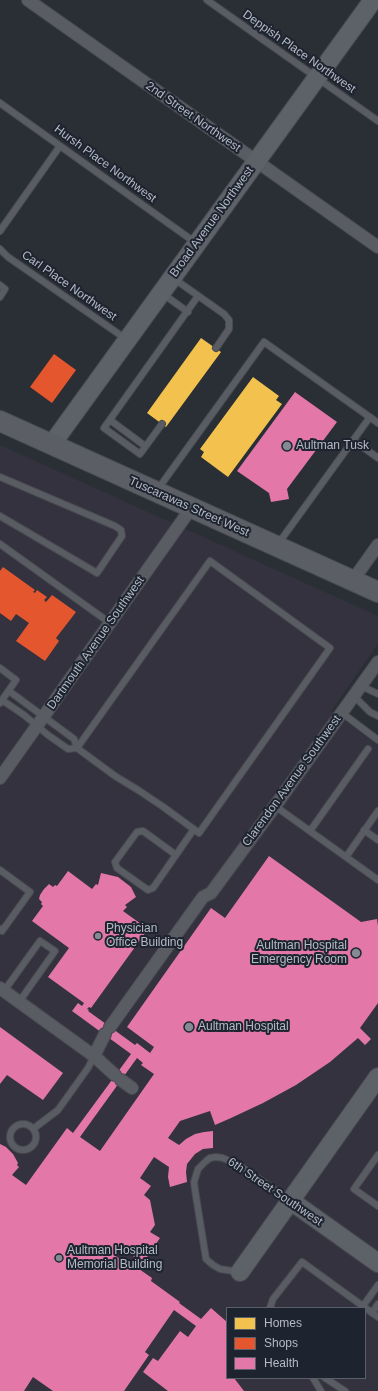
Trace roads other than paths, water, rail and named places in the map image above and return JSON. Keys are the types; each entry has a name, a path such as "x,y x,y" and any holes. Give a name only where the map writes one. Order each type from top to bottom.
{"main road":[{"name":"Tuscarawas Street West","path":"0,421 378,592"}],"street":[{"name":"2nd Street Northwest","path":"28,0 378,247"},
{"name":"Broad Avenue Northwest","path":"52,444 373,0"},
{"name":"Dartmouth Avenue Southwest","path":"1,774 192,507"},
{"path":"353,580 378,545"},
{"name":"Clarendon Avenue Southwest","path":"94,1056 108,1031 204,897 211,893 378,662"},
{"path":"2,990 94,1056 118,1078 132,1088"},
{"path":"240,1272 378,1077"},
{"name":"6th Street Southwest","path":"291,1201 378,1263"}],"lane":[{"name":"Deppish Place Northwest","path":"207,0 378,121"},
{"name":"Hursh Place Northwest","path":"0,103 196,243"},
{"path":"0,231 60,146"},
{"name":"Carl Place Northwest","path":"0,249 8,257 127,340"},
{"path":"172,277 226,316 230,322 229,329 216,348"},
{"path":"0,285 5,289 0,297"},
{"path":"161,293 188,312"},
{"path":"162,424 140,454 104,428 198,296"},
{"path":"157,492 264,342 378,423"},
{"path":"277,546 370,417"},
{"path":"110,420 145,446"},
{"path":"353,440 378,458"},
{"path":"0,477 115,526 121,530 122,536 97,573 0,516"},
{"path":"0,544 110,623"},
{"path":"0,668 16,680 1,701 40,721 74,739 76,748 199,833 330,648 210,561 76,748 68,749 40,721 9,691"},
{"path":"361,686 378,694"},
{"path":"354,696 370,712 378,716"},
{"path":"342,713 378,740"},
{"path":"310,831 368,749"},
{"path":"275,806 378,880"},
{"path":"346,857 378,811"},
{"path":"176,855 143,831 137,832 116,862 117,868 148,890 153,888 176,855 194,829"},
{"path":"364,830 378,840"},
{"path":"0,870 30,892 2,931 0,929"},
{"path":"2,990 40,941 54,951 19,1002"},
{"path":"33,1129 58,1110 88,1068 94,1056"},
{"path":"26,1124 33,1129 36,1141 31,1148 23,1151 12,1145 10,1141 10,1132 17,1125 26,1124"},
{"path":"378,1155 354,1189 378,1206"},
{"name":"6th Street Southwest","path":"240,1272 220,1269 206,1259 194,1182 198,1169 210,1158 223,1158 240,1166 291,1201"},
{"path":"270,1307 274,1299 302,1262 363,1306 378,1285"},
{"path":"372,1313 378,1304"},
{"path":"366,1308 378,1317"},
{"path":"314,1379 321,1391"},
{"path":"327,1379 345,1391"}],"place":[{"name":"Aultman Tusk","path":"287,446"},
{"name":"Physician Office Building","path":"98,936"},
{"name":"Aultman Hospital Emergency Room","path":"356,953"},
{"name":"Aultman Hospital","path":"189,1027"},
{"name":"Aultman Hospital Memorial Building","path":"59,1258"}]}
